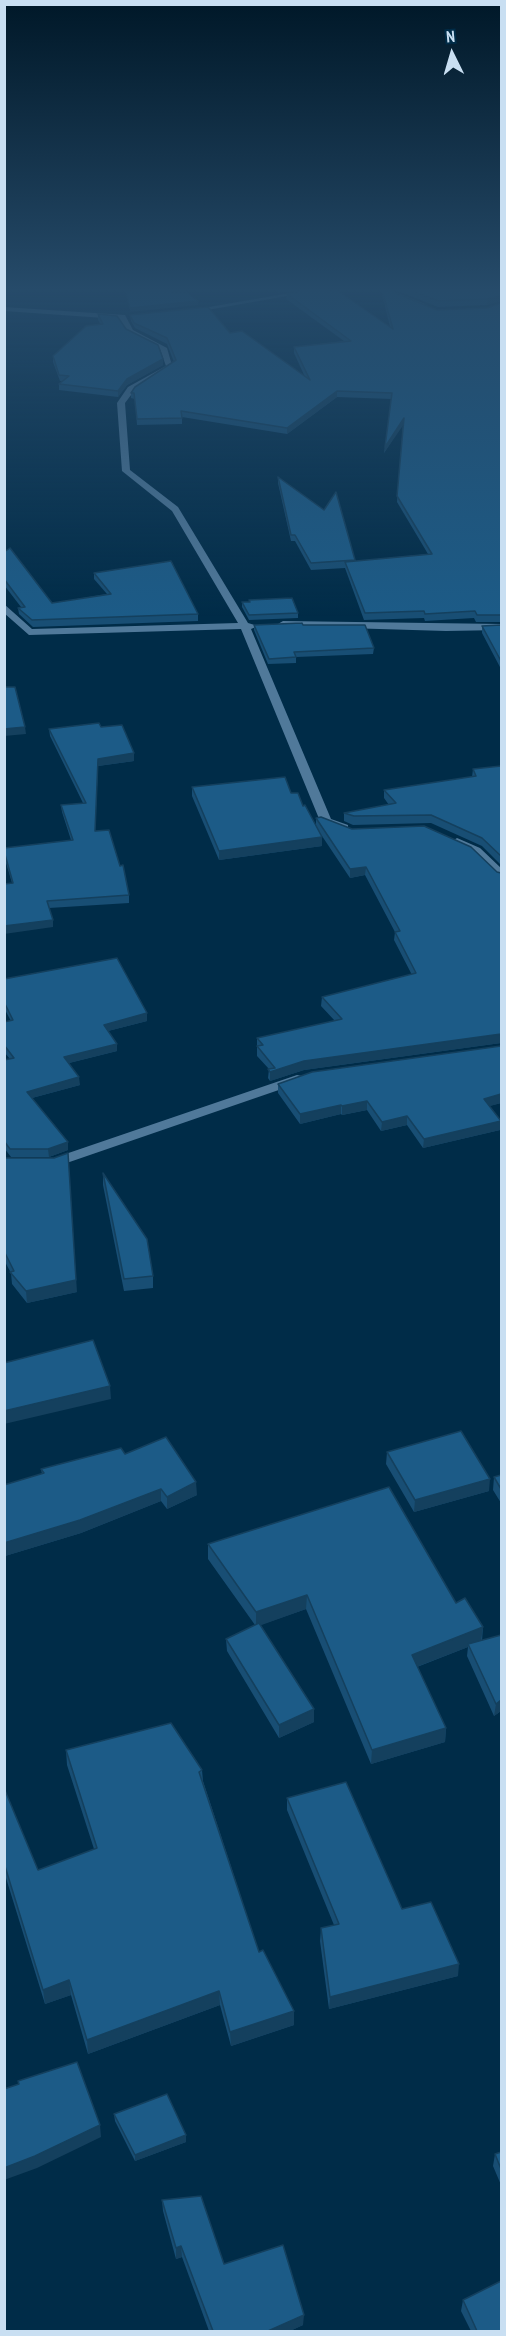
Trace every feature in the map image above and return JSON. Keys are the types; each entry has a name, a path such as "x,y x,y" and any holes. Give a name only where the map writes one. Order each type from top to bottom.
{"street":[{"path":"124,399 121,403 126,471 175,509 245,626 326,821 351,831"},
{"path":"4,607 29,632 310,623 446,628 501,627"},
{"path":"446,837 476,850 501,876"},
{"path":"38,1164 50,1164 309,1075"}],"building":[{"path":"135,399 326,399 287,428 181,411 182,418 137,419"},
{"path":"391,399 501,399 501,615 477,615 475,611 425,614 424,611 365,613 345,562 432,554 397,496 404,418 385,447"},
{"path":"278,477 324,510 336,492 355,560 311,563 295,535 291,535"},
{"path":"10,548 52,603 111,594 94,573 171,561 198,614 32,620 18,608 25,607 4,579 4,552"},
{"path":"292,598 298,613 249,615 242,602 250,602 249,600"},
{"path":"302,623 303,625 365,625 374,648 294,652 296,657 269,659 254,625"},
{"path":"501,625 501,661 482,626"},
{"path":"4,687 15,687 25,727 4,729"},
{"path":"99,723 101,727 122,725 134,753 98,759 95,831 109,830 120,866 123,865 129,895 47,901 53,920 4,926 4,884 13,883 4,848 73,840 61,805 86,803 49,729"},
{"path":"501,766 501,856 482,838 431,815 354,816 344,813 396,803 384,790 476,776 473,769"},
{"path":"285,777 291,793 298,793 303,806 305,805 322,837 219,851 192,787"},
{"path":"321,817 352,829 424,826 471,847 497,872 501,873 501,1034 304,1061 270,1072 268,1069 275,1068 257,1046 263,1045 257,1038 342,1019 322,997 416,973 395,932 400,931 366,867 350,869 316,818"},
{"path":"117,958 147,1013 104,1025 117,1044 64,1057 79,1077 27,1092 68,1142 48,1149 10,1149 4,1141 4,1060 14,1058 4,1045 4,1022 13,1020 4,1002 4,979"},
{"path":"501,1046 501,1094 484,1099 501,1121 424,1139 407,1116 382,1122 367,1101 300,1114 278,1084 312,1072"},
{"path":"68,1153 76,1280 26,1291 10,1272 14,1271 4,1251 4,1158 54,1158"},
{"path":"103,1173 147,1239 153,1276 124,1279"},
{"path":"93,1340 110,1386 4,1411 4,1363"},
{"path":"461,1431 490,1479 415,1500 387,1452"},
{"path":"166,1437 196,1482 167,1497 161,1489 80,1520 4,1543 4,1485 44,1473 41,1469 121,1448 125,1454"},
{"path":"501,1475 501,1489 494,1477"},
{"path":"389,1487 456,1603 465,1598 483,1627 412,1655 446,1728 372,1750 307,1595 256,1612 208,1544"},
{"path":"259,1623 314,1709 279,1725 226,1639"},
{"path":"501,1635 501,1700 496,1704 468,1644"},
{"path":"171,1723 202,1770 199,1772 259,1952 263,1950 294,2011 230,2032 219,1991 87,2040 69,1980 43,1990 4,1863 4,1788 38,1870 97,1848 66,1750"},
{"path":"346,1782 402,1909 431,1902 459,1964 330,1997 321,1928 339,1924 287,1798"},
{"path":"77,2062 100,2125 4,2168 4,2089 19,2084 18,2081"},
{"path":"167,2094 186,2135 135,2155 114,2114"},
{"path":"501,2152 501,2169 495,2154"},
{"path":"201,2196 224,2264 283,2245 304,2315 268,2331 213,2331 181,2246 176,2248 162,2200"},
{"path":"501,2281 501,2331 477,2331 463,2300"}]}
